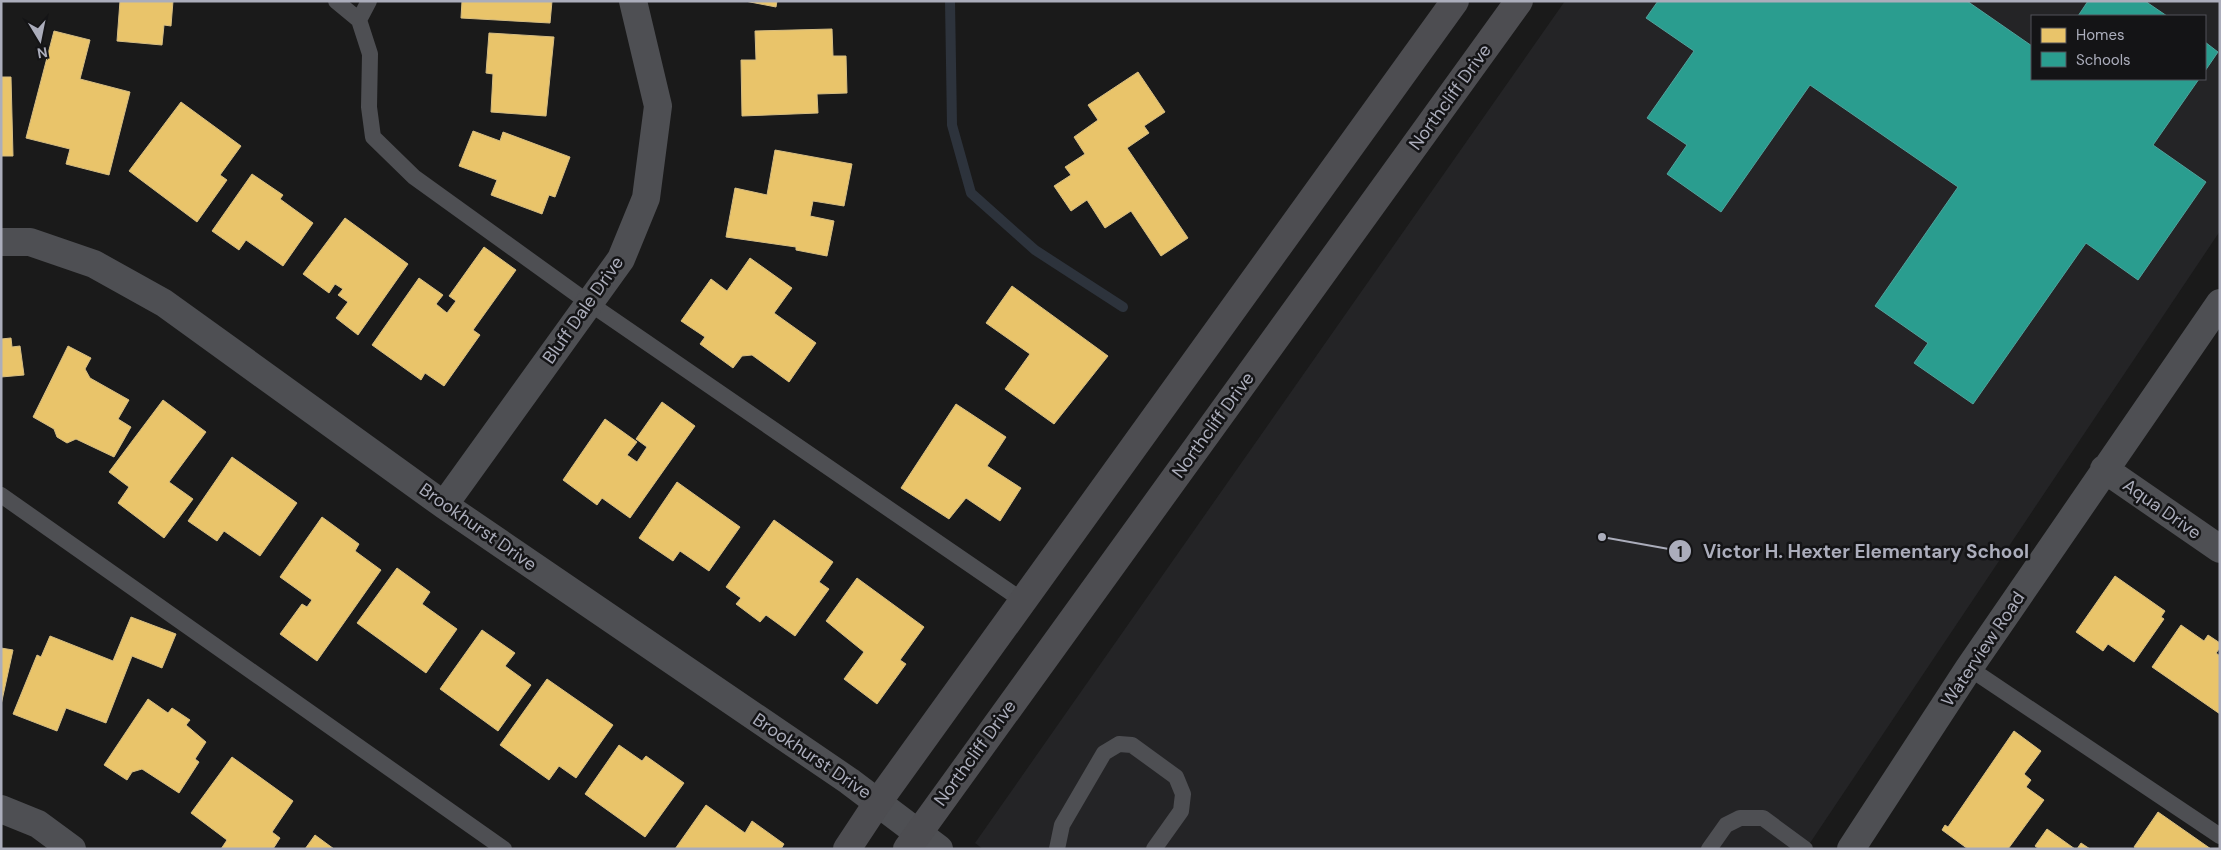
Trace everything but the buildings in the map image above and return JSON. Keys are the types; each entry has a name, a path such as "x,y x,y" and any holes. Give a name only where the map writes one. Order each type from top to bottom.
{"street":[{"name":"Bluff Dale Drive","path":"444,504 621,259 646,198 658,106 633,1"},
{"path":"847,849 878,802 1455,1"},
{"name":"Northcliff Drive","path":"912,841 1520,1"},
{"name":"Brookhurst Drive","path":"1,242 30,242 94,264 164,303 444,504 878,802 912,841 939,849"},
{"name":"Waterview Road","path":"1852,849 1969,668 2104,469 2220,303"},
{"name":"Aqua Drive","path":"2104,469 2220,549"},
{"path":"1,808 38,824 72,849"}],"lane":[{"path":"336,1 359,20 370,54 369,107 374,137 414,177 589,303 1023,601"},
{"path":"359,20 369,1"},
{"path":"1,495 504,849"},
{"path":"1969,668 2220,836"},
{"path":"1057,849 1059,832 1066,817 1104,753 1119,744 1132,746 1176,777 1183,794 1181,811 1154,849"},
{"path":"1709,849 1726,825 1740,818 1763,818 1805,849"}],"shaded area":[{"path":"1565,1 2219,1 2220,231 1806,849 983,849 975,843"}],"waterway":[{"path":"950,1 952,125 971,193 1035,250 1123,307"}],"place":[{"name":"Victor H. Hexter Elementary School","path":"1602,537"}]}
